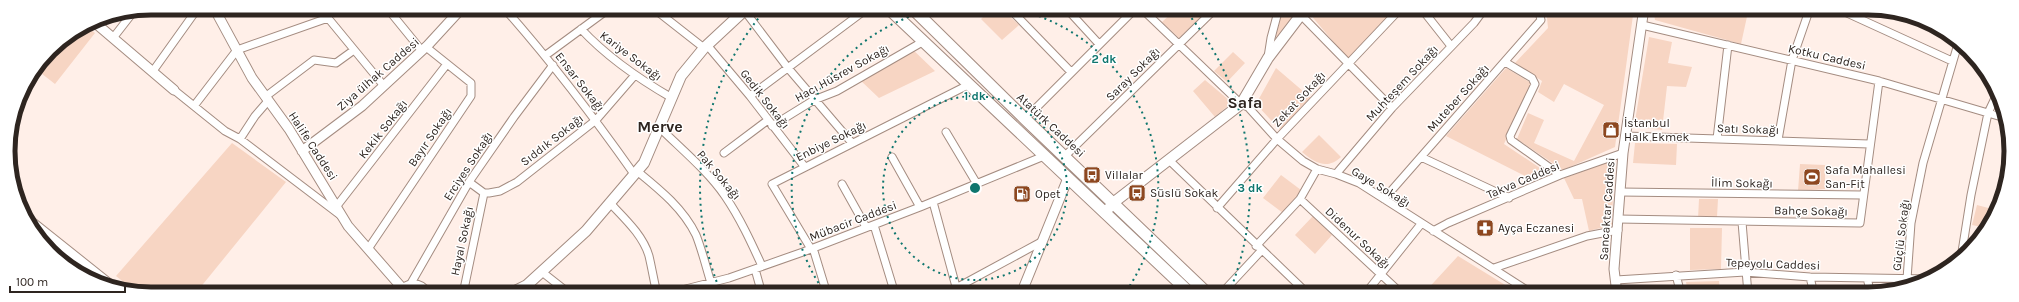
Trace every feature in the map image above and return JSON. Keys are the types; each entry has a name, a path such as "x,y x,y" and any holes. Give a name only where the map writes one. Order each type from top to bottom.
{"main road":[{"path":"522,287 542,272 586,231 644,162 681,76 705,47 739,15"},
{"path":"896,15 1183,287"},
{"name":"Atatürk Caddesi","path":"919,15 1025,119 1201,287"},
{"path":"1105,213 1114,203 1170,161 1241,104 1268,58 1300,15"}],"street":[{"path":"153,71 193,15"},
{"name":"Halife Caddesi","path":"218,15 266,99 302,151 343,218 399,287"},
{"name":"Bayır Sokağı","path":"368,249 471,96 471,83 447,64 424,49 393,15"},
{"name":"Ziya ülhak Caddesi","path":"302,151 362,106 424,49 454,15"},
{"name":"Ensar Sokağı","path":"510,15 546,55 636,172 656,186 685,216 696,235 711,282"},
{"path":"546,55 600,15"},
{"name":"Gedik Sokağı","path":"662,15 705,47 750,96 804,166"},
{"path":"749,15 788,68 852,143"},
{"path":"750,96 859,15"},
{"path":"1016,15 1071,72"},
{"path":"1072,15 1099,44"},
{"path":"1025,119 1129,15"},
{"name":"Gaye Sokağı","path":"1148,15 1241,104 1248,108 1277,139 1303,161 1317,169 1336,174 1359,183 1433,232 1494,268 1522,287"},
{"name":"Saray Sokağı","path":"1065,156 1209,15"},
{"path":"1268,58 1270,38 1277,15"},
{"path":"1306,15 1348,63 1392,108"},
{"name":"Zekat Sokağı","path":"1217,208 1277,139 1394,15"},
{"path":"1427,15 1451,46"},
{"name":"Muhteşem Sokağı","path":"1336,174 1392,108 1474,24 1480,15"},
{"name":"Muteber Sokağı","path":"1384,199 1541,20 1540,15"},
{"name":"Sancaktar Caddesi","path":"1617,287 1614,269 1623,153 1643,15"},
{"path":"1778,140 1792,60 1808,15"},
{"path":"1851,15 1952,61"},
{"path":"113,38 129,17"},
{"path":"194,106 237,50 328,18 384,86"},
{"path":"98,25 225,131 240,139 343,218"},
{"name":"Kotku Caddesi","path":"1642,25 1879,81 1999,116"},
{"name":"Kariye Sokağı","path":"581,29 597,46 635,75 672,98"},
{"name":"Hacı Hüsrev Sokağı","path":"724,153 770,123 814,100 837,91 924,41"},
{"path":"1717,139 1728,45"},
{"name":"Güçlü Sokağı","path":"1907,279 1911,223 1922,171 1957,48"},
{"path":"240,139 266,99 314,60 336,63 354,50"},
{"path":"1505,62 1532,78 1535,84 1510,136 1511,140 1560,175"},
{"name":"Kekik Sokağı","path":"336,207 447,64"},
{"name":"Erciyes Sokağı","path":"404,287 469,182 518,111 554,65"},
{"name":"Sıddık Sokağı","path":"484,193 500,191 517,182 596,120 635,75"},
{"name":"Bahçe Sokağı","path":"1618,219 1860,223 1862,195 1879,81"},
{"name":"Enbiye Sokağı","path":"812,248 772,184 804,166 968,85"},
{"path":"1963,248 1971,195 1988,113 1994,100"},
{"name":"Pak Sokağı","path":"659,127 694,161 724,195 741,222 762,266"},
{"path":"946,132 977,184"},
{"name":"Satı Sokağı","path":"1625,136 1869,144"},
{"name":"Takva Caddesi","path":"1433,232 1448,223 1560,175 1623,153"},
{"name":"Mübacir Caddesi","path":"693,287 755,269 812,248 933,202 1044,156"},
{"path":"892,157 920,207"},
{"path":"1421,157 1509,198"},
{"path":"1170,161 1301,287"},
{"path":"1227,287 1300,199 1317,169"},
{"path":"1024,287 1068,178"},
{"path":"469,182 484,193"},
{"path":"842,184 866,227"},
{"name":"İlim Sokağı","path":"1620,192 1862,195"},
{"name":"Hayal Sokağı","path":"464,287 484,193"},
{"name":"Didenur Sokağı","path":"1300,199 1395,287"},
{"path":"933,202 956,287"},
{"path":"610,203 642,241 648,255 655,287"},
{"path":"1742,222 1747,287"},
{"path":"874,224 893,287"},
{"path":"1371,287 1421,224"},
{"path":"1494,268 1587,236 1618,230"},
{"path":"47,239 99,276"},
{"path":"964,287 1041,242"},
{"path":"812,248 825,287"},
{"path":"755,269 760,287"},
{"path":"542,272 561,287"},
{"name":"Tepeyolu Caddesi","path":"1616,280 1676,275 1745,272 1810,277 1914,279"},
{"path":"1676,275 1679,287"},
{"path":"1810,277 1812,287"},
{"path":"1867,278 1869,287"}],"shaded area":[{"path":"985,15 1008,15 1019,25 1002,40 981,19"},
{"path":"1170,15 1200,15 1202,17 1179,38 1162,22"},
{"path":"1281,15 1295,16 1279,38 1276,36"},
{"path":"1311,15 1389,15 1348,59"},
{"path":"1547,15 1633,15 1615,147 1563,170 1517,139 1528,113 1544,120 1534,143 1574,161 1604,105 1564,84 1554,102 1538,92 1542,81 1515,63 1548,28"},
{"path":"1654,15 1747,15 1741,44 1655,20"},
{"path":"90,29 95,33 55,84 40,72 49,61 68,43"},
{"path":"1649,37 1672,42 1668,63 1692,67 1686,87 1667,86 1662,130 1634,127"},
{"path":"909,46 935,71 879,98 859,79"},
{"path":"1233,52 1245,63 1227,82 1214,71"},
{"path":"1276,68 1311,98 1281,131 1256,104"},
{"path":"1506,68 1531,83 1504,144 1549,174 1531,179 1446,136"},
{"path":"1205,80 1229,100 1230,104 1215,117 1193,91"},
{"path":"1319,135 1341,157 1331,163 1321,164 1302,152"},
{"path":"232,143 286,182 201,287 142,287 127,284 116,276"},
{"path":"1635,143 1677,144 1676,165 1633,163"},
{"path":"1614,160 1612,225 1589,231 1582,199 1574,199 1564,178"},
{"name":"Safa Mahallesi San-Fit","path":"1800,164 1825,165 1825,189 1798,191"},
{"path":"1281,175 1301,190 1293,203 1283,213 1263,198"},
{"path":"1699,199 1718,199 1717,217 1698,219"},
{"path":"1977,205 1991,209 1981,227 1972,225"},
{"path":"1313,216 1332,235 1315,254 1295,235"},
{"path":"1690,228 1722,228 1721,269 1690,270"},
{"path":"1458,256 1509,287 1429,287"},
{"path":"1719,281 1719,287 1687,287 1686,282"}],"place":[{"name":"İstanbul Halk Ekmek","path":"1611,130"},
{"name":"Villalar","path":"1092,175"},
{"name":"Safa Mahallesi San-Fit","path":"1812,177"},
{"name":"Süslü Sokak","path":"1137,193"},
{"name":"Opet","path":"1022,194"},
{"name":"Ayça Eczanesi","path":"1485,228"}],"district":[{"name":"Safa","path":"1245,102"},
{"name":"Merve","path":"660,126"}]}
